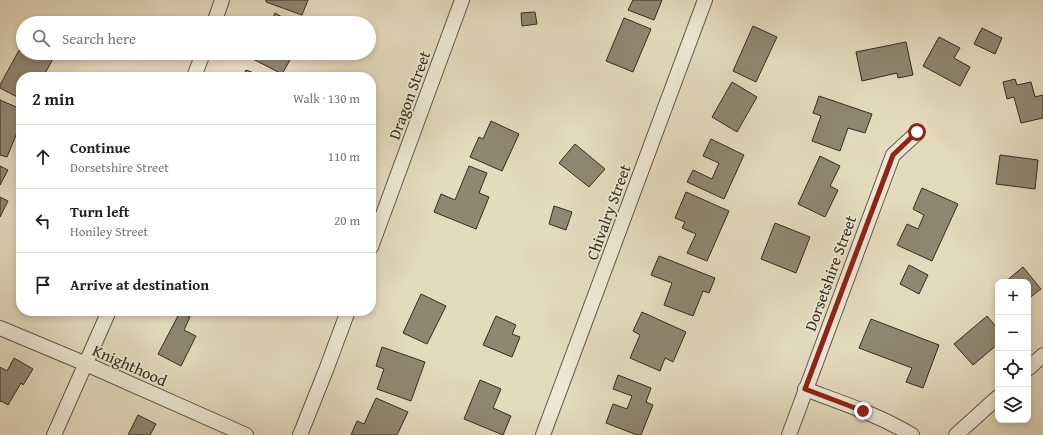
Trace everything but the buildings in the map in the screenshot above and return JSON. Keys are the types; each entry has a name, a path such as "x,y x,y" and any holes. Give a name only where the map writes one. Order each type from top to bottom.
{"street":[{"path":"216,16 222,0"},
{"name":"Dragon Street","path":"376,233 462,0"},
{"name":"Chivalry Street","path":"543,435 705,0"},
{"path":"196,72 200,60"},
{"name":"Dorsetshire Street","path":"789,435 893,155 917,132"},
{"path":"54,435 107,316"},
{"path":"300,435 346,316"},
{"name":"Knighthood","path":"0,328 86,364 246,435"},
{"path":"1031,366 1043,355"},
{"path":"805,389 863,411 912,435"},
{"path":"956,435 995,400"}],"route":[{"path":"863,411 805,389 893,155 917,132"}]}
